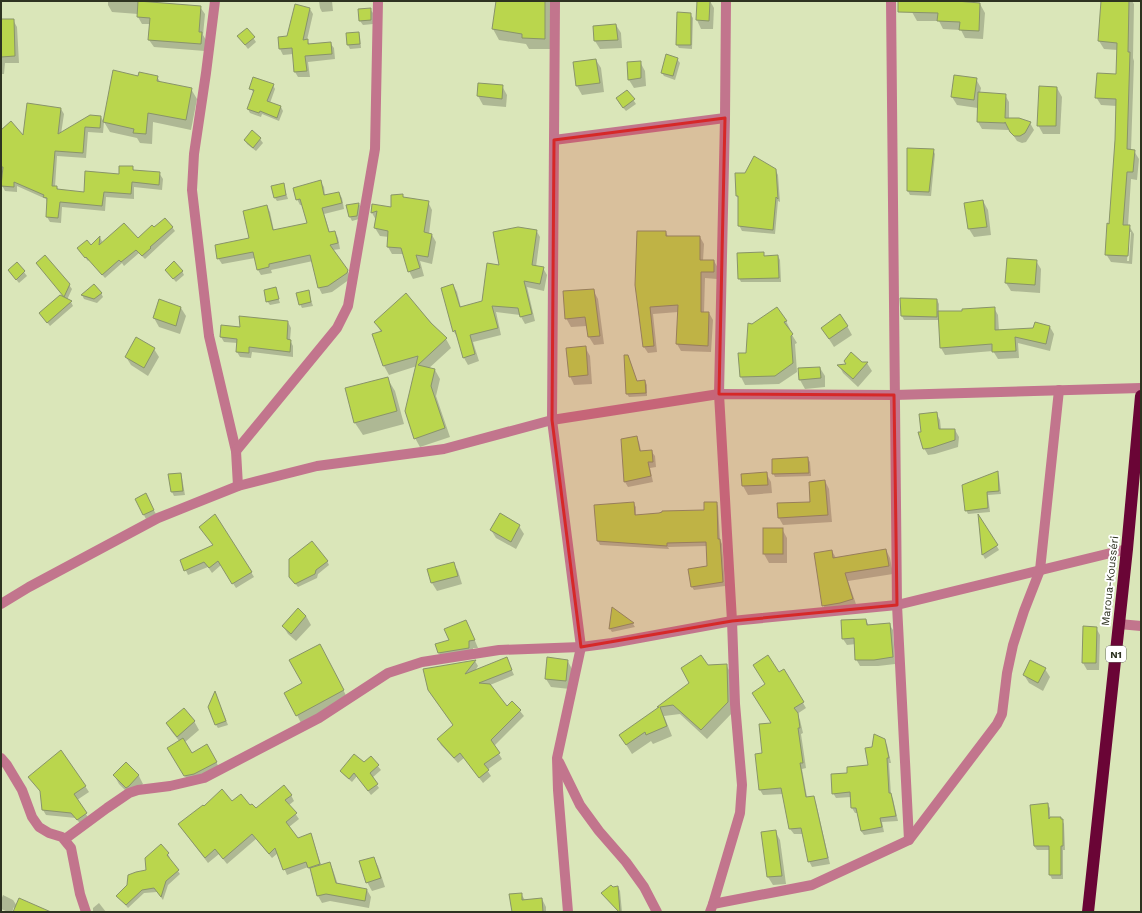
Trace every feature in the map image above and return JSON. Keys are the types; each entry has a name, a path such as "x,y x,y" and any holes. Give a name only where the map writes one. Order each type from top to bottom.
{"highway":[{"name":"Maroua-Kousséri","path":"1088,912 1127,549 1141,396"}],"street":[{"path":"214,1 206,73 194,154 192,190 209,336 236,451 238,486"},
{"path":"236,451 337,328 348,306 375,149 378,1"},
{"path":"554,1 552,420 581,646 557,758 558,790 568,912"},
{"path":"726,1 719,394 732,621 734,704 742,785 740,813 712,908 812,885 909,840 998,724 1002,714 1007,673 1013,645 1040,570 1059,390"},
{"path":"892,1 894,395 897,605 909,840"},
{"path":"554,140 725,118"},
{"path":"1,604 29,587 158,518 238,486 317,466 444,449 552,420 719,394 894,395 1141,388"},
{"path":"65,839 129,793 204,778 319,718 388,673 422,662 499,650 612,643 732,621 897,605 1127,549"},
{"path":"1119,624 1141,626"},
{"path":"1,758 22,790 32,816 39,827 65,839 71,848 80,894 86,912"},
{"path":"557,758 580,805 644,887 657,912"}],"highlighted area":[{"path":"725,118 719,394 894,395 897,605 732,621 581,647 552,420 554,140"}],"building":[{"path":"138,1 201,6 199,32 202,32 201,44 148,40 150,18 137,17"},
{"path":"496,1 545,1 545,39 522,38 522,34 492,29"},
{"path":"697,1 710,1 709,21 696,20"},
{"path":"898,1 956,1 980,3 979,31 959,30 960,22 937,21 938,13 898,12"},
{"path":"1101,1 1129,1 1128,52 1130,52 1127,149 1135,150 1133,172 1127,172 1123,225 1130,225 1128,256 1105,255 1107,223 1109,224 1115,140 1116,99 1095,98 1097,73 1116,74 1117,43 1098,41"},
{"path":"295,4 310,8 303,40 308,39 308,44 331,42 332,54 305,56 307,71 294,72 292,48 279,49 278,37 287,36"},
{"path":"371,8 371,20 359,21 358,9"},
{"path":"677,12 691,13 691,45 676,45"},
{"path":"1,19 14,19 15,56 1,57"},
{"path":"616,24 618,40 594,41 593,26"},
{"path":"247,28 255,37 245,45 237,36"},
{"path":"359,32 360,44 347,45 346,33"},
{"path":"666,54 678,58 673,76 661,73"},
{"path":"596,59 600,83 576,86 573,62"},
{"path":"641,61 641,78 628,80 627,62"},
{"path":"113,70 138,76 139,72 158,76 157,81 192,88 186,120 148,113 146,134 133,133 134,129 103,122"},
{"path":"954,75 977,78 974,100 951,97"},
{"path":"253,77 274,84 267,101 281,106 277,118 260,111 259,113 247,109 254,90 249,89"},
{"path":"478,83 503,85 502,99 477,96"},
{"path":"1039,86 1057,87 1056,126 1037,126"},
{"path":"627,90 635,99 623,108 616,98"},
{"path":"978,92 1006,94 1005,118 1019,118 1031,122 1025,133 1020,136 1014,136 1010,132 1005,122 977,122"},
{"path":"27,103 61,108 58,134 90,115 101,116 100,128 85,127 83,153 55,151 52,186 57,186 57,189 84,192 85,171 119,174 119,166 133,166 133,170 160,172 159,185 132,182 131,194 104,192 102,206 60,202 58,218 46,217 47,198 43,197 44,195 14,182 14,187 1,186 3,167 1,167 1,130 11,121 23,135"},
{"path":"252,130 261,138 253,148 244,140"},
{"path":"907,148 934,149 929,192 907,191"},
{"path":"754,156 776,169 778,199 776,197 773,230 738,226 738,196 736,196 735,173 745,173"},
{"path":"321,180 324,195 339,192 342,203 322,208 329,232 335,231 338,243 330,245 348,270 347,273 328,286 318,288 310,255 269,264 269,267 257,270 253,252 217,259 215,245 249,238 243,211 267,205 273,230 307,223 300,199 296,200 293,188"},
{"path":"284,183 286,195 274,198 271,186"},
{"path":"403,194 403,197 429,201 424,232 432,234 428,257 416,255 420,268 408,272 401,248 387,247 388,231 374,228 377,211 371,213 372,204 391,207 391,195"},
{"path":"983,200 987,227 968,229 964,203"},
{"path":"359,203 357,216 349,217 346,205"},
{"path":"165,218 173,227 150,247 151,248 142,256 136,250 121,262 119,260 102,275 77,248 87,240 91,245 100,236 99,245 124,223 138,238 152,225 154,227"},
{"path":"518,227 537,230 532,265 544,267 540,284 524,281 532,314 520,317 518,308 492,306 498,328 470,335 475,354 463,358 455,330 453,332 441,288 453,284 460,307 482,301 487,263 499,265 493,232"},
{"path":"637,231 666,231 666,236 700,236 700,260 714,260 714,272 701,272 701,312 709,312 708,346 676,344 678,305 650,307 654,346 643,347 635,285"},
{"path":"764,252 764,256 778,255 779,278 738,279 737,253"},
{"path":"45,255 70,284 64,297 36,263"},
{"path":"1007,258 1037,260 1035,285 1005,283"},
{"path":"174,261 183,271 173,279 165,270"},
{"path":"17,262 25,271 16,280 8,270"},
{"path":"94,284 102,293 94,299 81,295"},
{"path":"276,287 279,299 266,302 264,290"},
{"path":"594,289 600,336 588,337 585,317 565,319 563,291"},
{"path":"309,290 311,302 299,305 296,293"},
{"path":"406,293 431,323 447,338 418,365 435,369 431,386 445,428 414,439 405,411 418,356 383,366 372,334 382,331 374,322"},
{"path":"60,295 72,301 47,323 39,313"},
{"path":"900,298 937,299 937,317 901,316"},
{"path":"159,299 181,307 176,326 153,318"},
{"path":"777,307 787,321 784,322 793,334 791,336 793,363 775,376 740,377 738,353 746,353 748,323 752,324"},
{"path":"995,307 995,330 1033,328 1035,322 1050,326 1046,344 1015,337 1016,351 992,352 992,344 940,348 938,311 962,311 962,309"},
{"path":"840,314 848,326 829,339 821,328"},
{"path":"239,316 288,321 287,339 291,340 290,352 249,347 249,353 236,352 237,339 220,337 221,325 240,327"},
{"path":"136,337 155,348 144,368 125,357"},
{"path":"586,346 588,375 569,377 566,348"},
{"path":"851,352 862,362 868,362 853,379 837,365 846,364 844,361"},
{"path":"624,355 628,355 637,381 645,380 646,393 626,394"},
{"path":"820,367 821,378 799,380 798,368"},
{"path":"388,377 397,411 354,423 345,388"},
{"path":"937,412 939,429 955,429 955,440 931,448 923,449 918,432 921,432 919,414"},
{"path":"637,436 640,451 652,450 653,462 648,462 651,476 624,482 621,439"},
{"path":"808,457 809,473 772,474 772,459"},
{"path":"998,471 999,491 987,492 988,508 965,511 962,485"},
{"path":"767,472 768,485 742,486 741,474"},
{"path":"181,473 183,491 171,492 168,474"},
{"path":"825,480 828,515 778,518 777,503 810,502 809,482"},
{"path":"146,493 154,510 143,515 135,499"},
{"path":"634,502 635,515 659,513 662,511 704,510 704,502 717,502 718,539 720,539 723,582 691,587 688,569 707,566 706,542 667,543 667,546 597,541 594,505"},
{"path":"500,513 520,525 511,542 490,530"},
{"path":"215,514 252,572 232,584 218,561 209,568 204,562 184,571 180,560 213,545 199,527"},
{"path":"978,514 998,545 982,555"},
{"path":"763,528 783,528 783,554 763,554"},
{"path":"312,541 328,561 316,570 315,574 295,584 289,577 289,559"},
{"path":"886,549 889,566 845,573 853,599 822,606 814,553 832,550 833,558"},
{"path":"454,562 458,576 431,583 427,569"},
{"path":"612,607 634,623 609,629"},
{"path":"298,608 306,616 291,634 282,626"},
{"path":"866,619 867,625 890,623 893,657 874,660 855,660 854,638 842,639 841,620"},
{"path":"466,620 475,640 469,641 469,648 438,653 435,644 449,640 444,629"},
{"path":"1083,626 1097,627 1096,663 1082,663"},
{"path":"320,644 344,690 296,716 284,693 302,683 289,660"},
{"path":"701,655 708,665 727,664 728,702 701,730 673,705 660,707 667,726 646,735 645,732 626,745 619,735 659,707 657,707 689,683 681,668"},
{"path":"768,655 779,672 784,669 804,702 794,708 798,713 800,728 798,728 803,763 800,763 806,797 814,796 828,858 808,862 801,828 789,829 781,788 759,790 755,754 762,753 759,724 771,723 752,693 765,684 753,665"},
{"path":"507,657 512,670 479,683 490,684 507,706 512,701 521,710 491,740 500,753 484,764 489,770 479,778 460,753 454,758 437,739 453,725 428,690 423,669 476,660 465,674"},
{"path":"547,657 568,660 566,681 545,679"},
{"path":"1030,660 1046,668 1038,683 1023,675"},
{"path":"215,691 226,721 215,725 208,707"},
{"path":"184,708 195,721 177,737 166,723"},
{"path":"874,734 885,739 889,758 887,758 889,793 891,793 896,816 880,818 882,827 861,831 856,808 851,808 850,792 832,794 831,774 847,773 847,767 868,765 865,748 872,747"},
{"path":"183,738 192,753 207,744 217,762 194,774 184,776 167,748"},
{"path":"61,750 86,786 74,794 87,813 77,820 71,813 42,810 40,791 28,777"},
{"path":"354,754 364,762 371,756 379,765 370,773 378,784 368,791 354,773 349,779 340,771"},
{"path":"126,762 139,775 126,788 113,775"},
{"path":"284,785 292,795 285,800 297,813 286,822 298,838 311,833 320,864 308,868 306,862 283,870 275,848 269,854 252,834 223,859 215,849 205,858 178,824 203,805 204,806 222,789 232,801 241,794 250,805 252,804 256,808"},
{"path":"1048,803 1049,819 1050,817 1061,817 1061,819 1063,819 1061,875 1049,875 1049,846 1034,846 1030,805"},
{"path":"776,830 782,876 767,877 761,832"},
{"path":"161,844 169,853 167,855 179,870 166,881 161,897 154,888 142,890 126,905 116,896 127,885 128,875 146,870 145,858"},
{"path":"374,857 381,878 366,883 359,861"},
{"path":"330,862 336,883 367,889 365,901 326,894 317,896 310,868"},
{"path":"611,885 613,887 618,886 620,912 601,893"},
{"path":"522,893 522,900 542,898 543,912 512,912 509,894"},
{"path":"19,898 51,912 13,912"}]}
